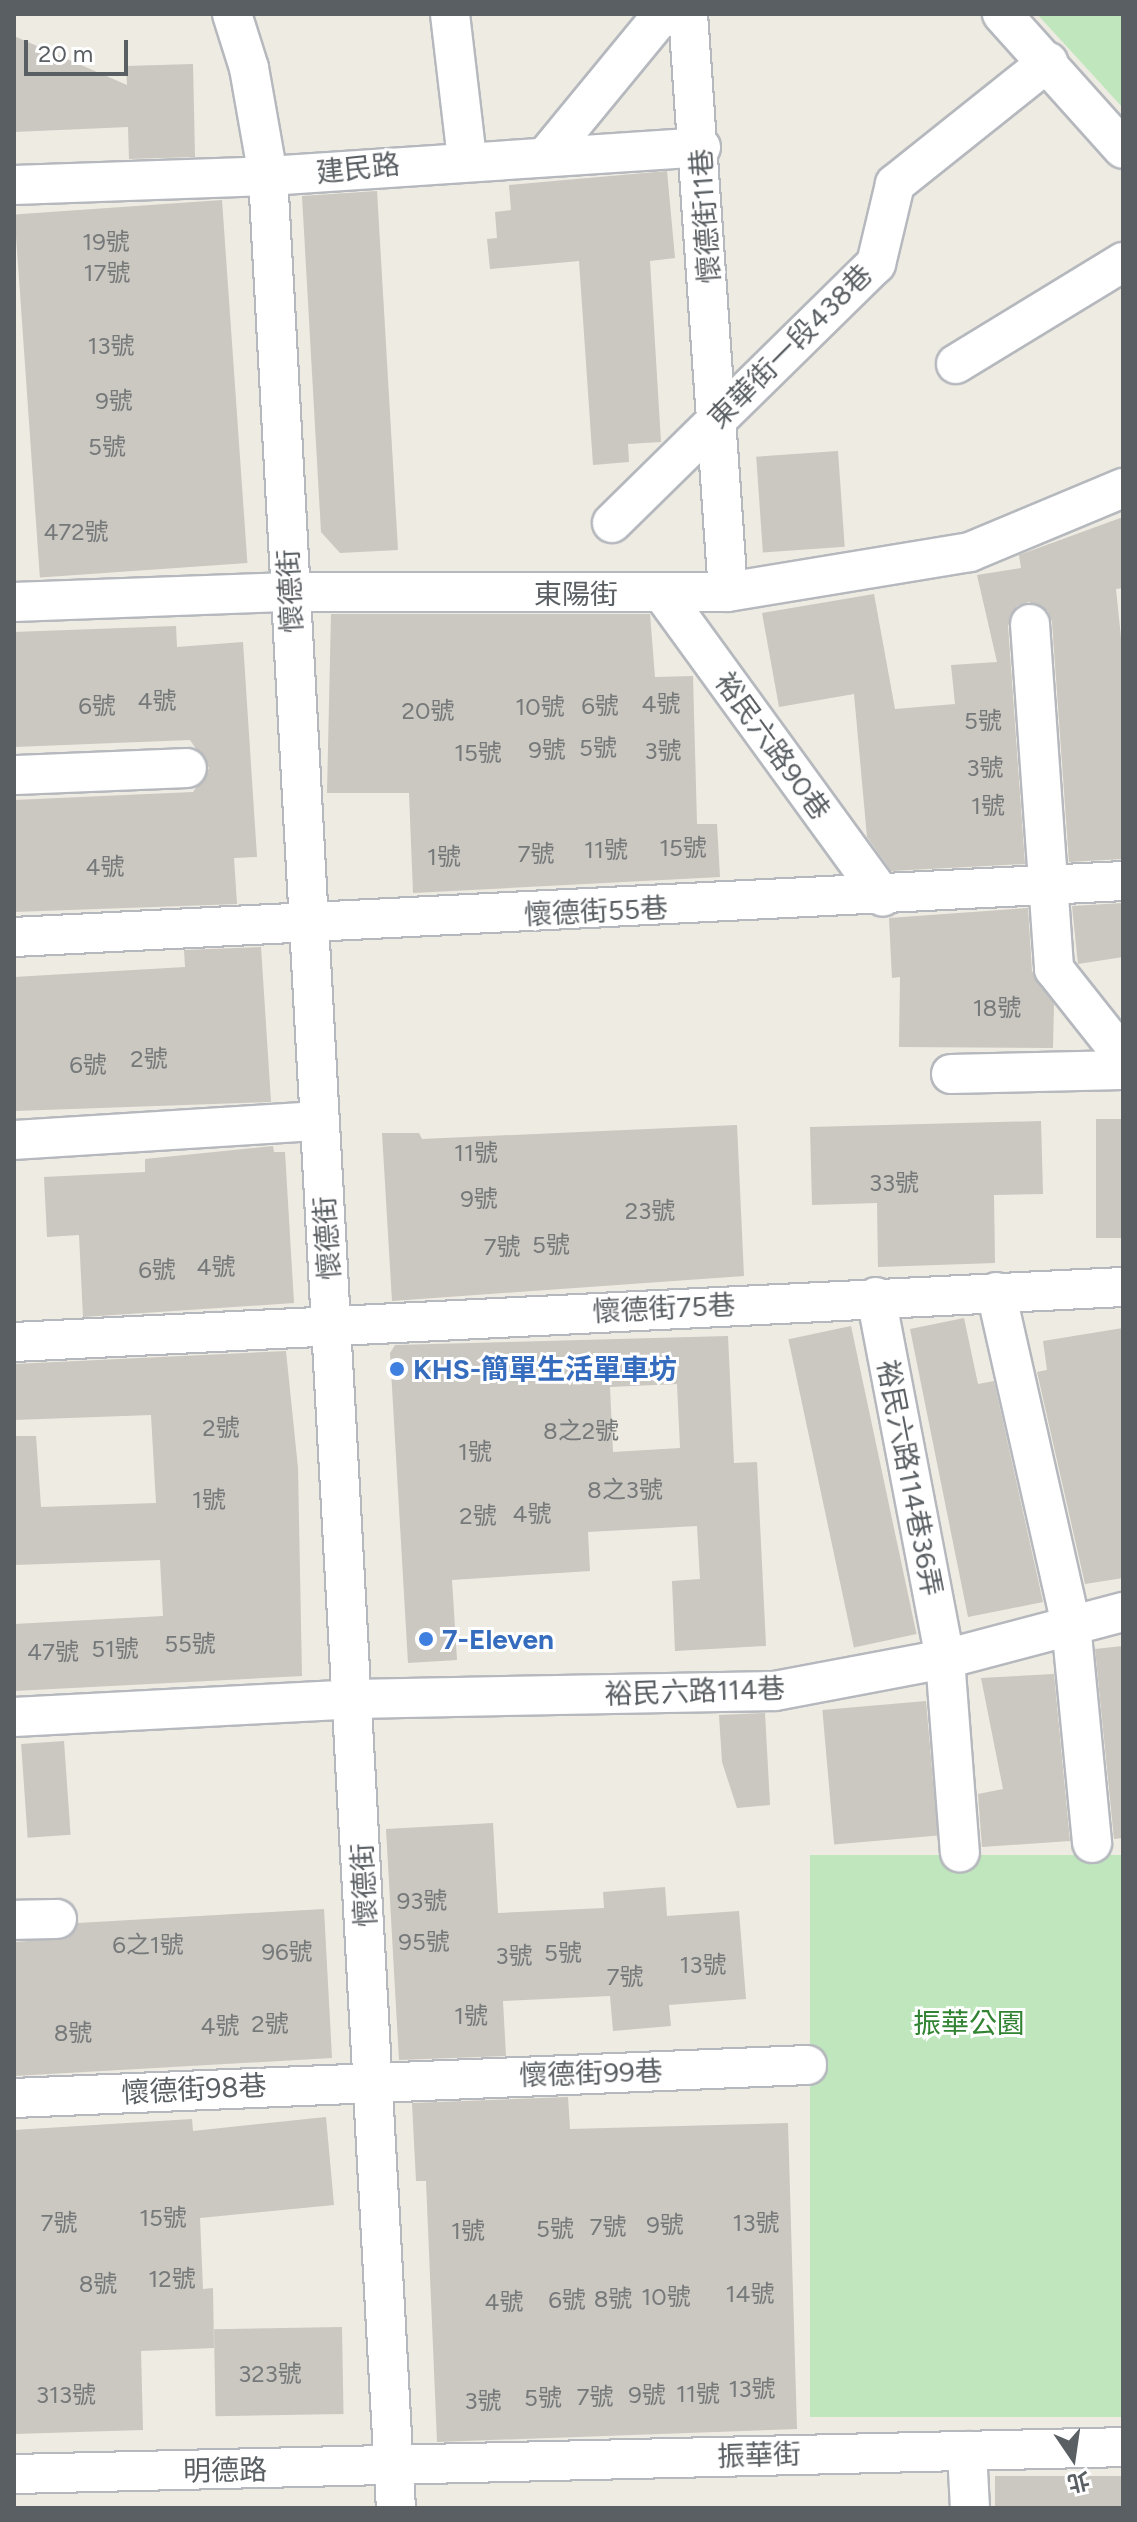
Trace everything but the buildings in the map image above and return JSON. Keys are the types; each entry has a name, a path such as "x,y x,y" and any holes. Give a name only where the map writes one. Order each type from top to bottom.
{"street":[{"name":"懷德街","path":"232,14 249,68 268,176 395,2467"},
{"path":"450,14 467,158"},
{"path":"547,155 663,14"},
{"name":"懷德街11巷","path":"688,14 701,147 728,592"},
{"path":"1002,14 1123,149"},
{"name":"東華街一段438巷","path":"612,523 876,264 895,184 1048,62"},
{"name":"建民路","path":"14,185 268,176 467,158 701,147"},
{"path":"956,364 1123,262"},
{"name":"東陽街","path":"14,602 290,592 728,592 970,552 1123,488"},
{"name":"裕民六路90巷","path":"663,594 883,897"},
{"path":"1030,624 1054,969 1123,1056"},
{"path":"14,775 187,768"},
{"name":"懷德街55巷","path":"14,937 883,897 1123,881"},
{"path":"951,1074 1123,1070"},
{"path":"14,1140 319,1121"},
{"name":"懷德街75巷","path":"14,1342 1123,1287"},
{"path":"996,1292 1071,1624 1092,1843"},
{"name":"裕民六路114巷36弄","path":"876,1297 945,1659 960,1852"},
{"name":"裕民六路114巷","path":"14,1717 354,1699 775,1691 945,1659 1123,1612"},
{"path":"14,1920 57,1919"},
{"name":"懷德街99巷","path":"375,2081 807,2065"},
{"name":"懷德街98巷","path":"14,2098 375,2081"},
{"name":"振華街","path":"395,2467 1123,2447"},
{"path":"967,2451 970,2508"},
{"path":"395,2467 396,2508"},
{"name":"明德路","path":"14,2474 395,2467"}],"green space":[{"path":"1037,14 1123,14 1123,108"},
{"name":"振華公園","path":"810,1855 1123,1855 1123,2417 810,2417"}],"place":[{"name":"KHS-簡單生活單車坊","path":"397,1369"},
{"name":"7-Eleven","path":"426,1639"}]}
